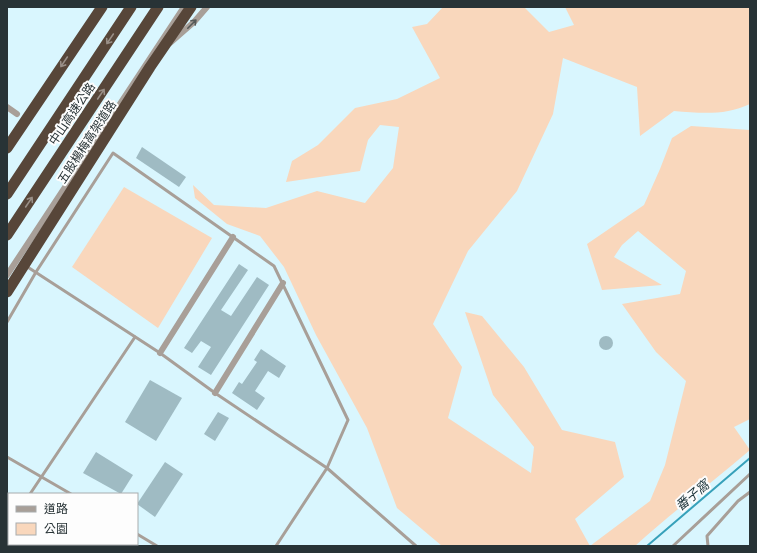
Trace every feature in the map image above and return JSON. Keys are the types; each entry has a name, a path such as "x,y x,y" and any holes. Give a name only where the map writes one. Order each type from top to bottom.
{"highway":[{"path":"7,148 102,7"},
{"name":"中山高速公路","path":"7,194 132,7"},
{"name":"中山高速公路","path":"7,235 158,7"},
{"name":"五股楊梅高架道路","path":"7,292 142,80 191,7"}],"street":[{"path":"7,275 184,7"},
{"path":"143,68 194,22 207,7"},
{"path":"7,107 17,114"},
{"path":"160,353 233,237"},
{"path":"215,393 282,283"}],"lane":[{"path":"7,322 36,272 113,153 274,266 348,420 327,468 276,546"},
{"path":"16,260 160,353 215,393 327,468 416,546"},
{"path":"31,493 135,337"},
{"path":"7,457 68,493"},
{"path":"673,546 750,474"},
{"path":"708,546 707,536 738,501 750,492"},
{"path":"138,535 157,546"}],"green space":[{"path":"443,7 524,7 549,32 574,25 565,7 750,7 750,104 741,108 712,113 674,111 640,136 637,87 563,58 553,114 517,191 468,251 433,324 462,367 448,418 531,473 534,447 493,395 465,312 482,316 524,367 562,430 615,442 624,477 575,519 590,546 442,546 397,508 367,428 316,335 284,267 260,236 227,224 195,198 193,185 214,205 266,208 317,191 365,203 393,168 399,127 380,125 368,140 360,171 286,182 292,161 318,145 355,108 397,99 440,78 412,27 427,24"},
{"path":"691,126 750,130 750,419 734,427 750,450 663,521 635,546 590,546 650,501 665,465 686,381 656,352 622,304 680,294 686,271 638,231 622,245 614,257 662,285 602,290 587,244 644,205 672,138"},
{"path":"124,187 212,238 158,328 72,267"}],"building":[{"path":"142,147 186,177 179,187 136,158"},
{"path":"239,264 248,270 221,310 231,316 257,277 269,285 211,375 198,367 211,347 201,341 192,353 184,348"},
{"path":"606,336 611,338 613,343 611,348 606,350 601,348 599,343 601,338"},
{"path":"261,349 286,366 279,378 268,371 255,391 265,398 257,410 232,393 239,382 242,384 257,362 254,360"},
{"path":"150,380 182,398 156,441 125,422"},
{"path":"218,412 229,418 215,441 204,434"},
{"path":"96,452 133,475 122,493 119,493 83,473"},
{"path":"165,462 183,474 155,517 138,505"}],"waterway":[{"name":"番子窩","path":"647,546 750,458"}]}
